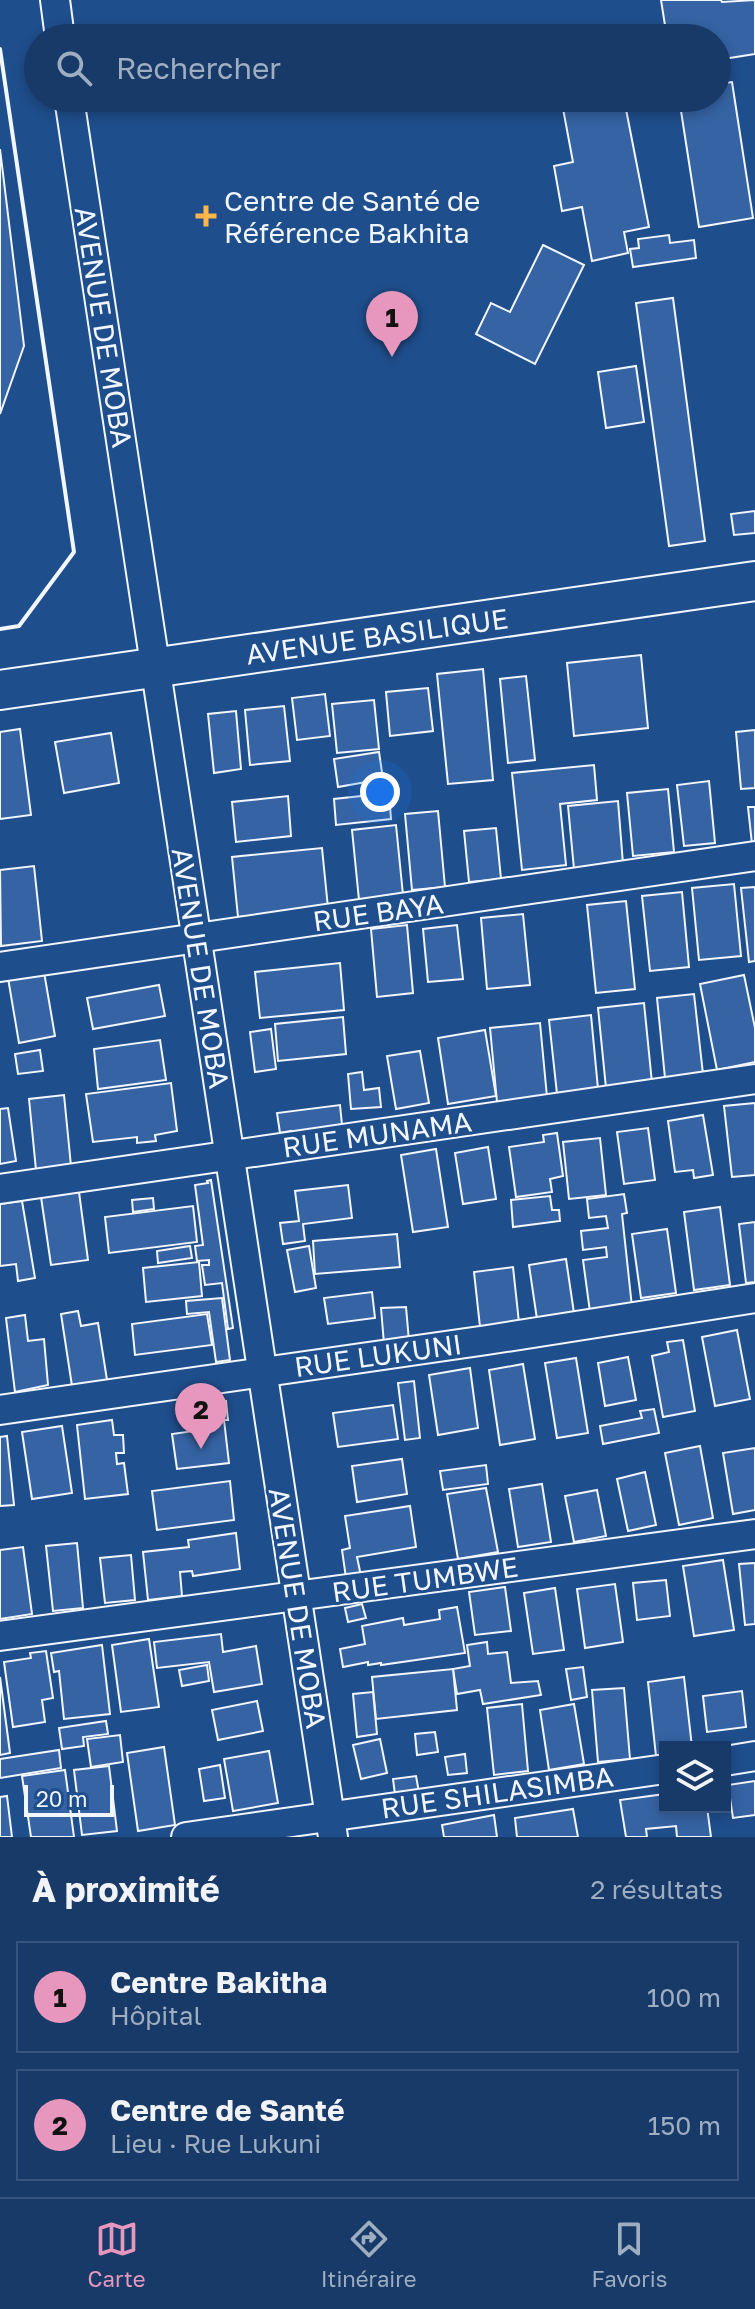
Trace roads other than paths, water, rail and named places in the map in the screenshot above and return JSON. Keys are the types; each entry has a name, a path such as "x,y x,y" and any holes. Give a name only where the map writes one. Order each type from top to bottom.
{"street":[{"path":"55,0 58,24"},
{"name":"AVENUE DE MOBA","path":"71,112 331,1826"},
{"name":"AVENUE BASILIQUE","path":"0,690 755,581"},
{"name":"RUE BAYA","path":"0,967 755,856"},
{"name":"RUE MUNAMA","path":"0,1189 755,1079"},
{"name":"RUE LUKUNI","path":"0,1410 755,1298"},
{"name":"RUE TUMBWE","path":"0,1636 755,1534"},
{"path":"731,1760 755,1756"},
{"name":"RUE SHILASIMBA","path":"186,1837 331,1826 659,1770"}],"place":[{"name":"Centre de Santé de Référence Bakhita","path":"206,216"},
{"name":"Centre Bakitha","path":"392,357"},
{"name":"Centre de Santé","path":"201,1449"}]}
